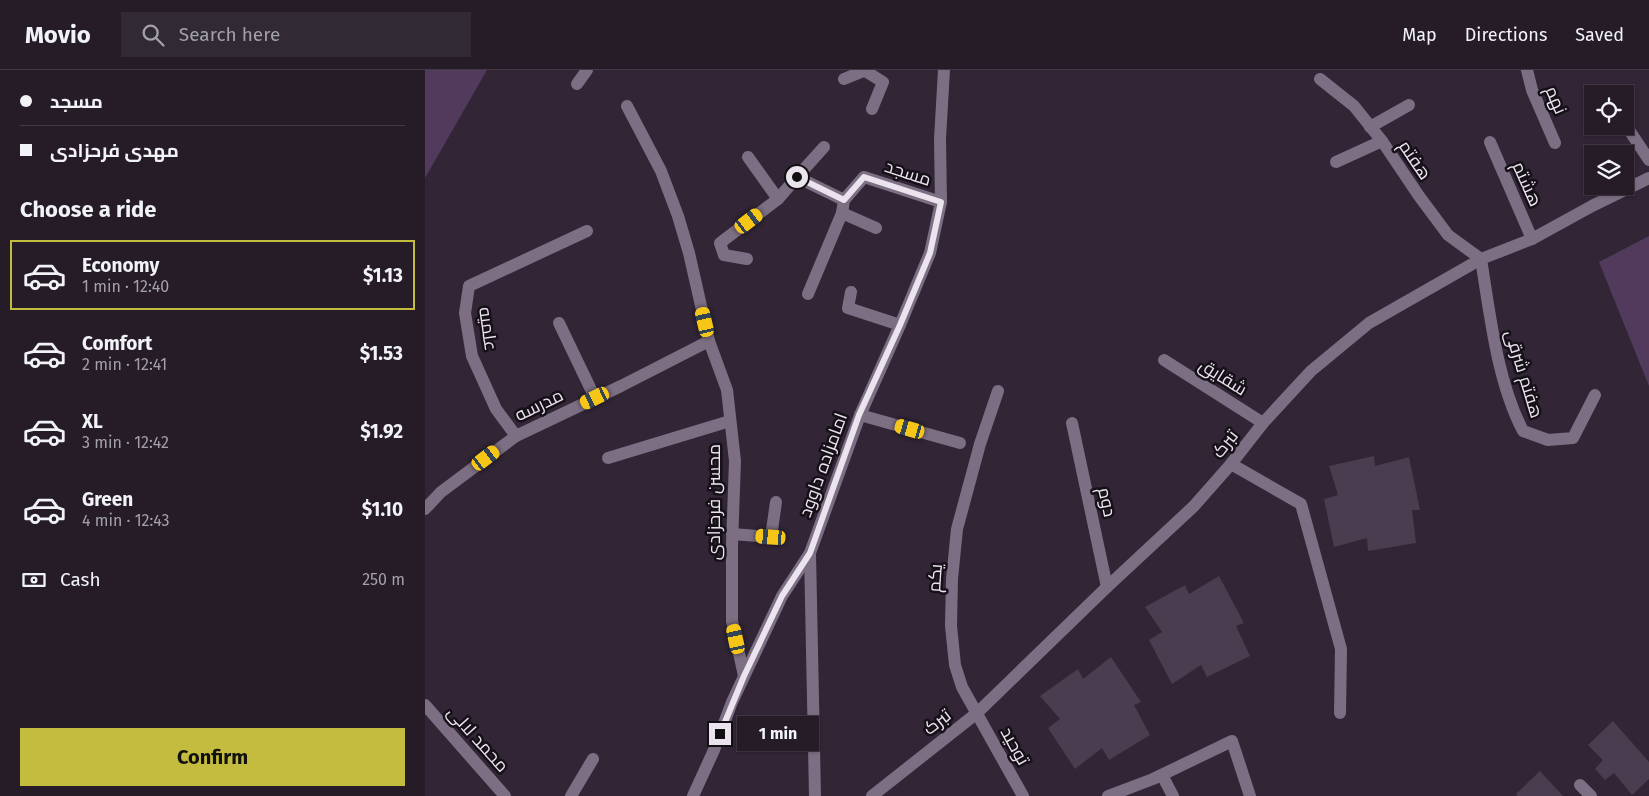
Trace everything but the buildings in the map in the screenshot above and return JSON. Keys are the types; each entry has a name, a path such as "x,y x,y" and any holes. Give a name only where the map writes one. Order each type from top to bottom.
{"street":[{"path":"577,84 587,70"},
{"path":"844,79 865,70 883,82 872,109"},
{"name":"امامزاده داوود","path":"815,796 810,553 859,415 930,253 941,202 940,139 944,70"},
{"name":"نهم","path":"1527,70 1532,90 1555,143"},
{"name":"هفتم","path":"1320,79 1354,106 1382,141 1448,235 1481,259"},
{"path":"1370,127 1409,105"},
{"name":"محسن فرحزادی","path":"627,106 661,172 678,216 689,252 709,341 727,390 735,461 732,534 732,621 744,676"},
{"path":"1632,135 1649,160"},
{"path":"1336,162 1382,141"},
{"name":"هشتم","path":"1489,142 1532,239"},
{"path":"747,258 723,255 720,243 778,199 824,147"},
{"path":"748,157 778,199"},
{"path":"797,177 844,200 842,213 808,294"},
{"name":"مسجد","path":"844,200 864,177 941,202"},
{"name":"تبرک","path":"872,796 977,713 1194,506 1231,464 1263,423 1311,371 1369,323 1481,259 1532,239 1592,206 1649,178"},
{"path":"842,213 876,228"},
{"name":"علمیه","path":"516,436 496,409 472,356 465,313 469,286 587,231"},
{"name":"هفتم شرقی","path":"1481,259 1492,327 1504,377 1513,412 1523,431 1548,440 1573,438 1595,395"},
{"path":"851,292 848,308 900,325"},
{"path":"559,323 595,398"},
{"name":"مدرسه","path":"425,509 441,492 516,436 709,341"},
{"name":"شقایق","path":"1165,360 1263,423"},
{"name":"یکم","path":"977,713 962,688 955,665 951,626 952,579 957,529 980,444 997,391"},
{"path":"859,415 960,443"},
{"path":"608,458 731,421"},
{"name":"دوم","path":"1072,423 1107,587"},
{"path":"1231,464 1301,504 1341,649 1340,713"},
{"path":"732,534 771,537 776,502"},
{"path":"693,796 744,676 782,596 810,553"},
{"name":"محمد لالی","path":"425,705 505,796"},
{"name":"توحید","path":"977,713 1023,796"},
{"path":"1108,796 1161,776 1232,741 1251,796"},
{"path":"571,796 593,759"},
{"path":"1161,776 1173,796"},
{"path":"1580,785 1591,796"}],"shaded area":[{"path":"425,70 487,70 425,178"},
{"path":"1649,236 1649,386 1599,262"}],"route":[{"path":"720,734 732,702 782,596 810,553 859,415 930,253 941,202 864,177 844,200 797,177"}]}
